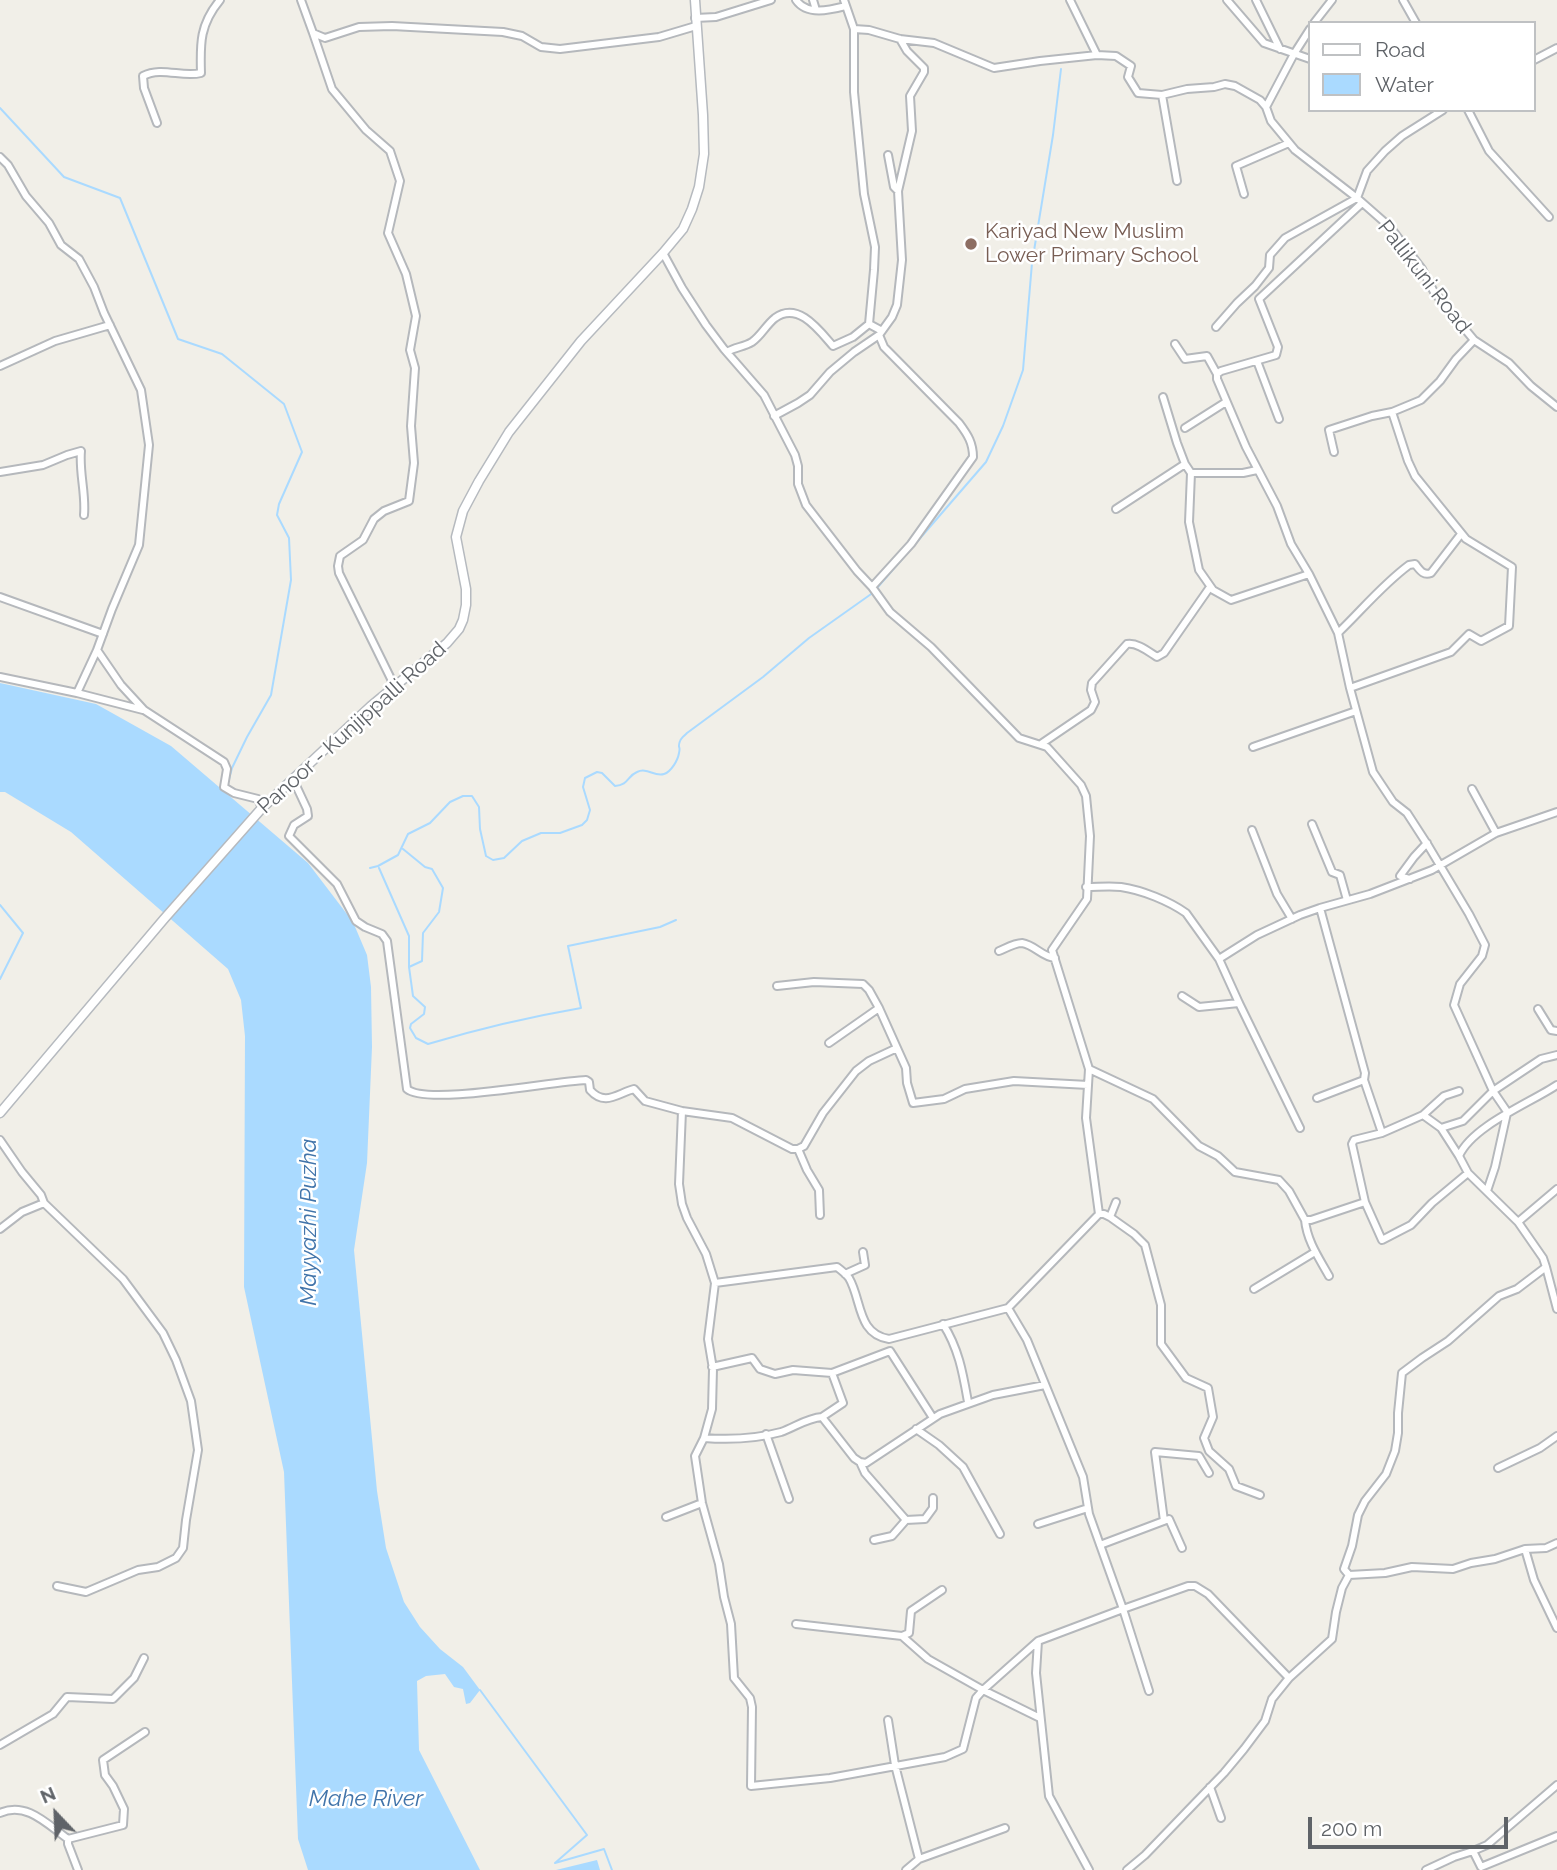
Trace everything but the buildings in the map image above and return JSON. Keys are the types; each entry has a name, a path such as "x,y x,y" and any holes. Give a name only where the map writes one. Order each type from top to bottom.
{"main road":[{"name":"Panoor - Kunjippalli Road","path":"0,1113 262,808 371,706 447,643 459,629 466,605 466,589 456,537 463,511 474,491 509,432 581,341 683,229 692,209 699,187 704,154 695,0"}],"street":[{"path":"157,122 144,88 143,76 157,72 201,73 201,38 206,22 220,0"},
{"path":"301,0 332,89 366,130 390,151 400,181 388,233 406,274 416,316 410,350 415,368 411,426 414,463 409,501 384,511 374,519 363,540 340,556 338,566 395,687"},
{"path":"313,33 325,38 359,27 393,26 486,30 522,36 549,49 659,37 695,22 771,0"},
{"path":"727,352 755,340 777,317 790,312 801,315 833,346 853,337 869,324 875,247 864,194 854,92 854,29 845,3 833,9 816,10 803,8 796,0"},
{"path":"813,0 816,10"},
{"path":"1070,0 1097,55"},
{"path":"1227,0 1264,43 1308,58"},
{"path":"1256,0 1280,49"},
{"path":"1316,21 1332,0"},
{"path":"1403,0 1415,21"},
{"path":"1408,8 1412,0"},
{"path":"854,29 934,43 994,68 1097,55 1116,56 1131,66 1128,77 1138,93 1162,95 1226,83 1254,96 1266,107 1308,32"},
{"path":"774,416 804,399 846,359 880,333 897,305 902,260 898,191 912,131 910,96 924,72 924,68 907,51 900,39"},
{"path":"1536,59 1557,48"},
{"path":"1162,95 1177,181"},
{"name":"Pallikuni Road","path":"1266,107 1271,121 1295,150 1390,227 1422,269 1434,292 1474,341 1509,363 1557,407"},
{"path":"1469,112 1489,151 1549,216"},
{"path":"1216,327 1269,268 1270,255 1285,238 1357,198 1367,171 1402,136 1433,113"},
{"path":"1244,194 1236,166 1289,143"},
{"path":"888,155 894,187 898,191"},
{"path":"0,157 8,165 26,196 49,223 61,245 79,259 94,286 141,390 149,445 139,545 77,693"},
{"path":"1217,374 1276,355 1278,347 1259,299 1363,203"},
{"path":"663,253 695,310 764,395 795,455 798,484 806,505 857,571 873,587 890,611 931,647 1019,738 1047,747 1081,785 1086,796 1090,836 1087,899 1052,950 1089,1069 1086,1118 1099,1214"},
{"path":"0,366 55,341 110,324"},
{"path":"869,324 880,333 884,347 959,423 973,445 973,457 911,544 873,587"},
{"path":"1334,452 1329,430 1392,412 1421,400 1474,341"},
{"path":"1175,344 1185,359 1206,355 1217,374 1226,402 1277,506 1291,544 1338,633 1373,772 1393,802 1407,813 1441,866 1485,945 1482,956 1460,984 1454,1005 1493,1091 1508,1113 1487,1191"},
{"path":"1257,361 1279,419"},
{"path":"1163,397 1185,464 1191,473 1189,522 1199,570 1210,587 1231,600 1309,574"},
{"path":"1185,428 1226,402"},
{"path":"1350,688 1451,652 1469,634 1481,641 1509,626 1512,567 1466,539 1415,476 1392,412"},
{"path":"0,471 43,465 81,451 86,501 84,515"},
{"path":"1116,509 1185,464"},
{"path":"1191,473 1243,473 1258,470"},
{"path":"1338,633 1376,592 1409,565 1415,564 1427,575 1431,573 1461,534"},
{"path":"1041,744 1091,710 1095,702 1092,683 1127,644 1131,643 1157,657 1164,653 1210,587"},
{"path":"0,597 103,634"},
{"path":"97,650 121,685 144,710 224,762 227,769 224,787 234,793 258,799 262,808"},
{"path":"0,677 144,710"},
{"path":"1253,747 1356,711"},
{"path":"293,779 308,816 293,825 289,836 337,884 356,921 382,934 387,940 407,1089 410,1092 421,1095 452,1094 586,1080 590,1090 599,1098 613,1097 634,1089 645,1101 682,1111 732,1118 792,1149 798,1149 804,1146 823,1113 856,1071 869,1060 897,1048"},
{"path":"1472,789 1496,833"},
{"path":"1219,959 1257,935 1292,919 1370,894 1441,866 1496,833 1557,812"},
{"path":"1312,824 1332,872 1340,875 1347,900"},
{"path":"1252,830 1277,894 1292,919"},
{"path":"1409,878 1400,876 1427,844"},
{"path":"1086,887 1123,887 1148,895 1186,913 1219,959 1300,1128"},
{"path":"1320,908 1353,1027 1364,1080 1382,1133"},
{"path":"999,951 1020,943 1033,947 1046,957 1055,958"},
{"path":"777,986 814,982 863,984 869,990 906,1068 913,1104 944,1099 965,1089 1014,1081 1088,1085"},
{"path":"1182,996 1199,1007 1239,1003"},
{"path":"829,1043 878,1008"},
{"path":"1538,1009 1551,1031 1557,1031"},
{"path":"1441,1128 1463,1121 1493,1091 1541,1059 1557,1055"},
{"path":"1089,1069 1153,1098 1199,1146 1218,1156 1235,1171 1279,1180 1289,1191 1305,1220 1306,1231 1329,1276"},
{"path":"1317,1098 1364,1080"},
{"path":"1459,1156 1465,1146 1481,1132 1557,1085"},
{"path":"1459,1091 1444,1096 1423,1115 1382,1133 1354,1140 1352,1144 1365,1202 1382,1240 1411,1225 1468,1173"},
{"path":"682,1111 679,1184 682,1204 706,1254 715,1283 708,1339 712,1367 712,1409 704,1438 695,1456 702,1503 719,1564 731,1624 734,1678 750,1698 752,1707 751,1786 830,1778 945,1757 963,1749 975,1698 1038,1641 1179,1589 1195,1586 1208,1594 1289,1678"},
{"path":"1423,1115 1441,1128 1468,1173 1518,1222 1544,1258 1557,1309"},
{"path":"0,1140 41,1195 44,1203 123,1279 163,1333 191,1401 198,1450 184,1548 176,1558 158,1567 138,1570 86,1592 57,1586"},
{"path":"798,1149 819,1190 820,1215"},
{"path":"1518,1222 1557,1189"},
{"path":"1110,1217 1116,1202"},
{"path":"1305,1220 1365,1202"},
{"path":"0,1229 22,1212 44,1203"},
{"path":"715,1283 837,1266 848,1277 863,1321 872,1333 889,1339 1008,1308 1099,1214"},
{"path":"1099,1214 1110,1217 1145,1245 1161,1305 1161,1344 1186,1378 1208,1388 1213,1417 1204,1438 1209,1451 1229,1469 1236,1486 1260,1495"},
{"path":"845,1273 865,1265 863,1252"},
{"path":"1254,1289 1315,1252"},
{"path":"1349,1575 1344,1569 1358,1515 1365,1501 1386,1474 1395,1451 1402,1373 1448,1341 1499,1296 1517,1289 1546,1267"},
{"path":"1008,1308 1027,1340 1083,1477 1088,1508 1149,1691"},
{"path":"943,1324 954,1340 968,1402"},
{"path":"712,1367 752,1358 760,1369 775,1374 793,1370 832,1373 890,1351 933,1418"},
{"path":"704,1438 735,1440 781,1432 812,1418 822,1417 843,1403 832,1373"},
{"path":"860,1462 866,1462 933,1418 968,1402 1045,1385"},
{"path":"822,1417 906,1520"},
{"path":"916,1429 940,1445 963,1467 1000,1534"},
{"path":"766,1434 789,1499"},
{"path":"1498,1468 1557,1436"},
{"path":"1164,1521 1154,1452 1199,1456 1209,1473"},
{"path":"874,1540 892,1536 906,1520 925,1519 933,1508 933,1499"},
{"path":"666,1517 702,1503"},
{"path":"1038,1524 1088,1508"},
{"path":"1100,1545 1169,1519 1182,1548"},
{"path":"1349,1575 1385,1573 1412,1567 1453,1569 1525,1549 1546,1548 1557,1543"},
{"path":"1525,1549 1541,1599 1557,1628"},
{"path":"1127,1870 1145,1855 1244,1749 1265,1721 1272,1699 1289,1678 1332,1639 1342,1588 1349,1575"},
{"path":"796,1624 902,1636 909,1633 911,1611 942,1590"},
{"path":"902,1636 928,1659 1040,1718"},
{"path":"1038,1641 1036,1673 1049,1796 1089,1870"},
{"path":"0,1745 53,1714 67,1697 113,1699 134,1678 144,1658"},
{"path":"888,1720 895,1765 919,1859"},
{"path":"68,1839 123,1825 124,1809 105,1775 103,1760 145,1732"},
{"path":"1426,1870 1487,1844 1557,1785"},
{"path":"1210,1787 1221,1818"},
{"path":"0,1813 9,1809 29,1811 68,1839 78,1870"},
{"path":"906,1870 919,1859 1005,1828"},
{"path":"1473,1852 1481,1867 1557,1836"}],"water":[{"name":"Mahe River","path":"0,683 96,704 171,746 308,863 353,922 367,955 371,987 372,1047 367,1163 354,1250 377,1491 386,1548 404,1602 420,1627 440,1649 463,1667 480,1690 470,1703 466,1704 463,1689 454,1687 445,1674 426,1676 417,1681 419,1750 480,1870 308,1870 298,1839 284,1472 244,1287 245,1036 241,1000 228,969 71,832 5,792 0,792"},
{"path":"597,1860 600,1870 556,1870"}],"waterway":[{"path":"877,588 986,462 1003,426 1023,370 1032,263 1061,69"},
{"path":"0,108 64,177 120,198 178,339 222,354 284,404 302,452 279,504 277,515 289,538 291,580 271,695 232,768 227,787"},
{"path":"370,868 398,855 408,834 430,823 450,802 463,796 472,796 479,807 480,829 486,856 493,860 504,858 522,841 541,833 560,833 582,825 590,810 583,787 585,778 597,772 602,773 615,786 623,784 641,771 660,775 667,773 676,762 680,741 687,733 763,677 809,638 874,592"},
{"path":"403,849 425,867 432,869 443,888 439,912 423,933 422,961 409,967"},
{"path":"379,868 409,936 413,996 425,1007 424,1014 411,1024 410,1028 416,1038 428,1044 542,1015 581,1008 568,946 660,927 676,920"},
{"path":"0,905 23,933 0,979"},
{"path":"480,1690 587,1835 555,1863 604,1849 612,1870"}],"place":[{"name":"Kariyad New Muslim Lower Primary School","path":"971,244"}],"water label":[{"name":"Mayyazhi Puzha","path":"309,1222"}]}
